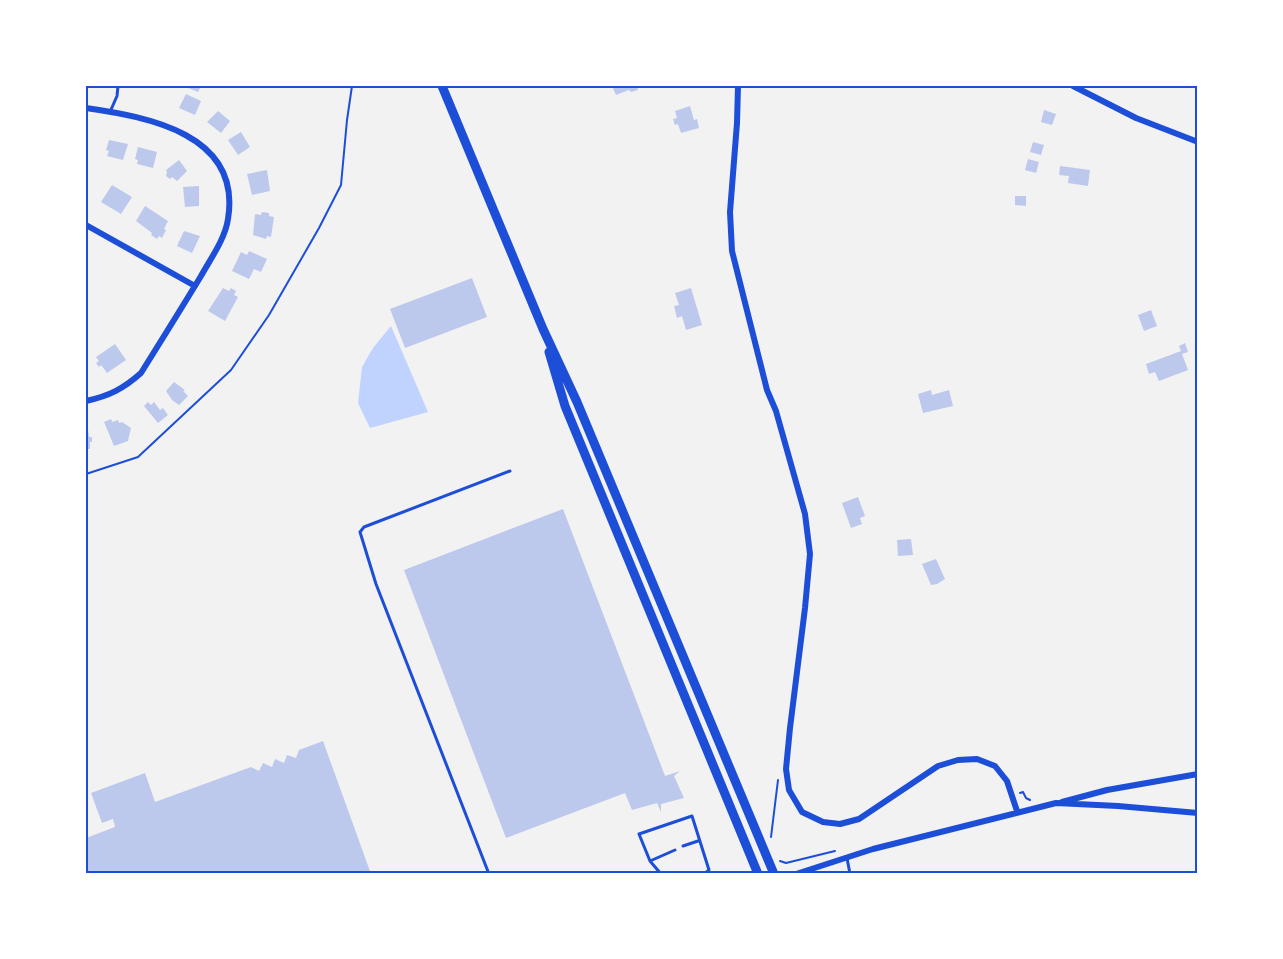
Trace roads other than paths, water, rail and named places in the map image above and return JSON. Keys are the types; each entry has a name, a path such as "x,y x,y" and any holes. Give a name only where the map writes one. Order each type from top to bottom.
{"main road":[{"path":"442,86 774,873"},
{"path":"543,329 565,406 758,873"}],"street":[{"path":"738,86 730,212 732,251 768,390 805,514 810,554 787,759 789,790 802,812 823,822 840,824 859,819 938,766 958,760 978,759 995,766 1007,781 1017,811"},
{"path":"1073,86 1136,118 1197,142"},
{"path":"86,108 161,124 190,136 209,150 223,170 229,191 228,219 219,245 141,373 126,388 86,401"},
{"path":"86,225 195,286"},
{"path":"796,873 846,856 1017,811 1107,790 1197,774"},
{"path":"1056,803 1197,813"}],"lane":[{"path":"110,112 117,96 118,86"},
{"path":"489,873 376,584 360,532 364,527 510,471"},
{"path":"661,873 650,861 639,834 692,816 709,870 704,873"},
{"path":"683,846 698,841"},
{"path":"650,861 675,850"},
{"path":"846,856 850,873"}],"water":[{"path":"391,326 428,412 370,428 358,403 362,367 373,348"}]}
